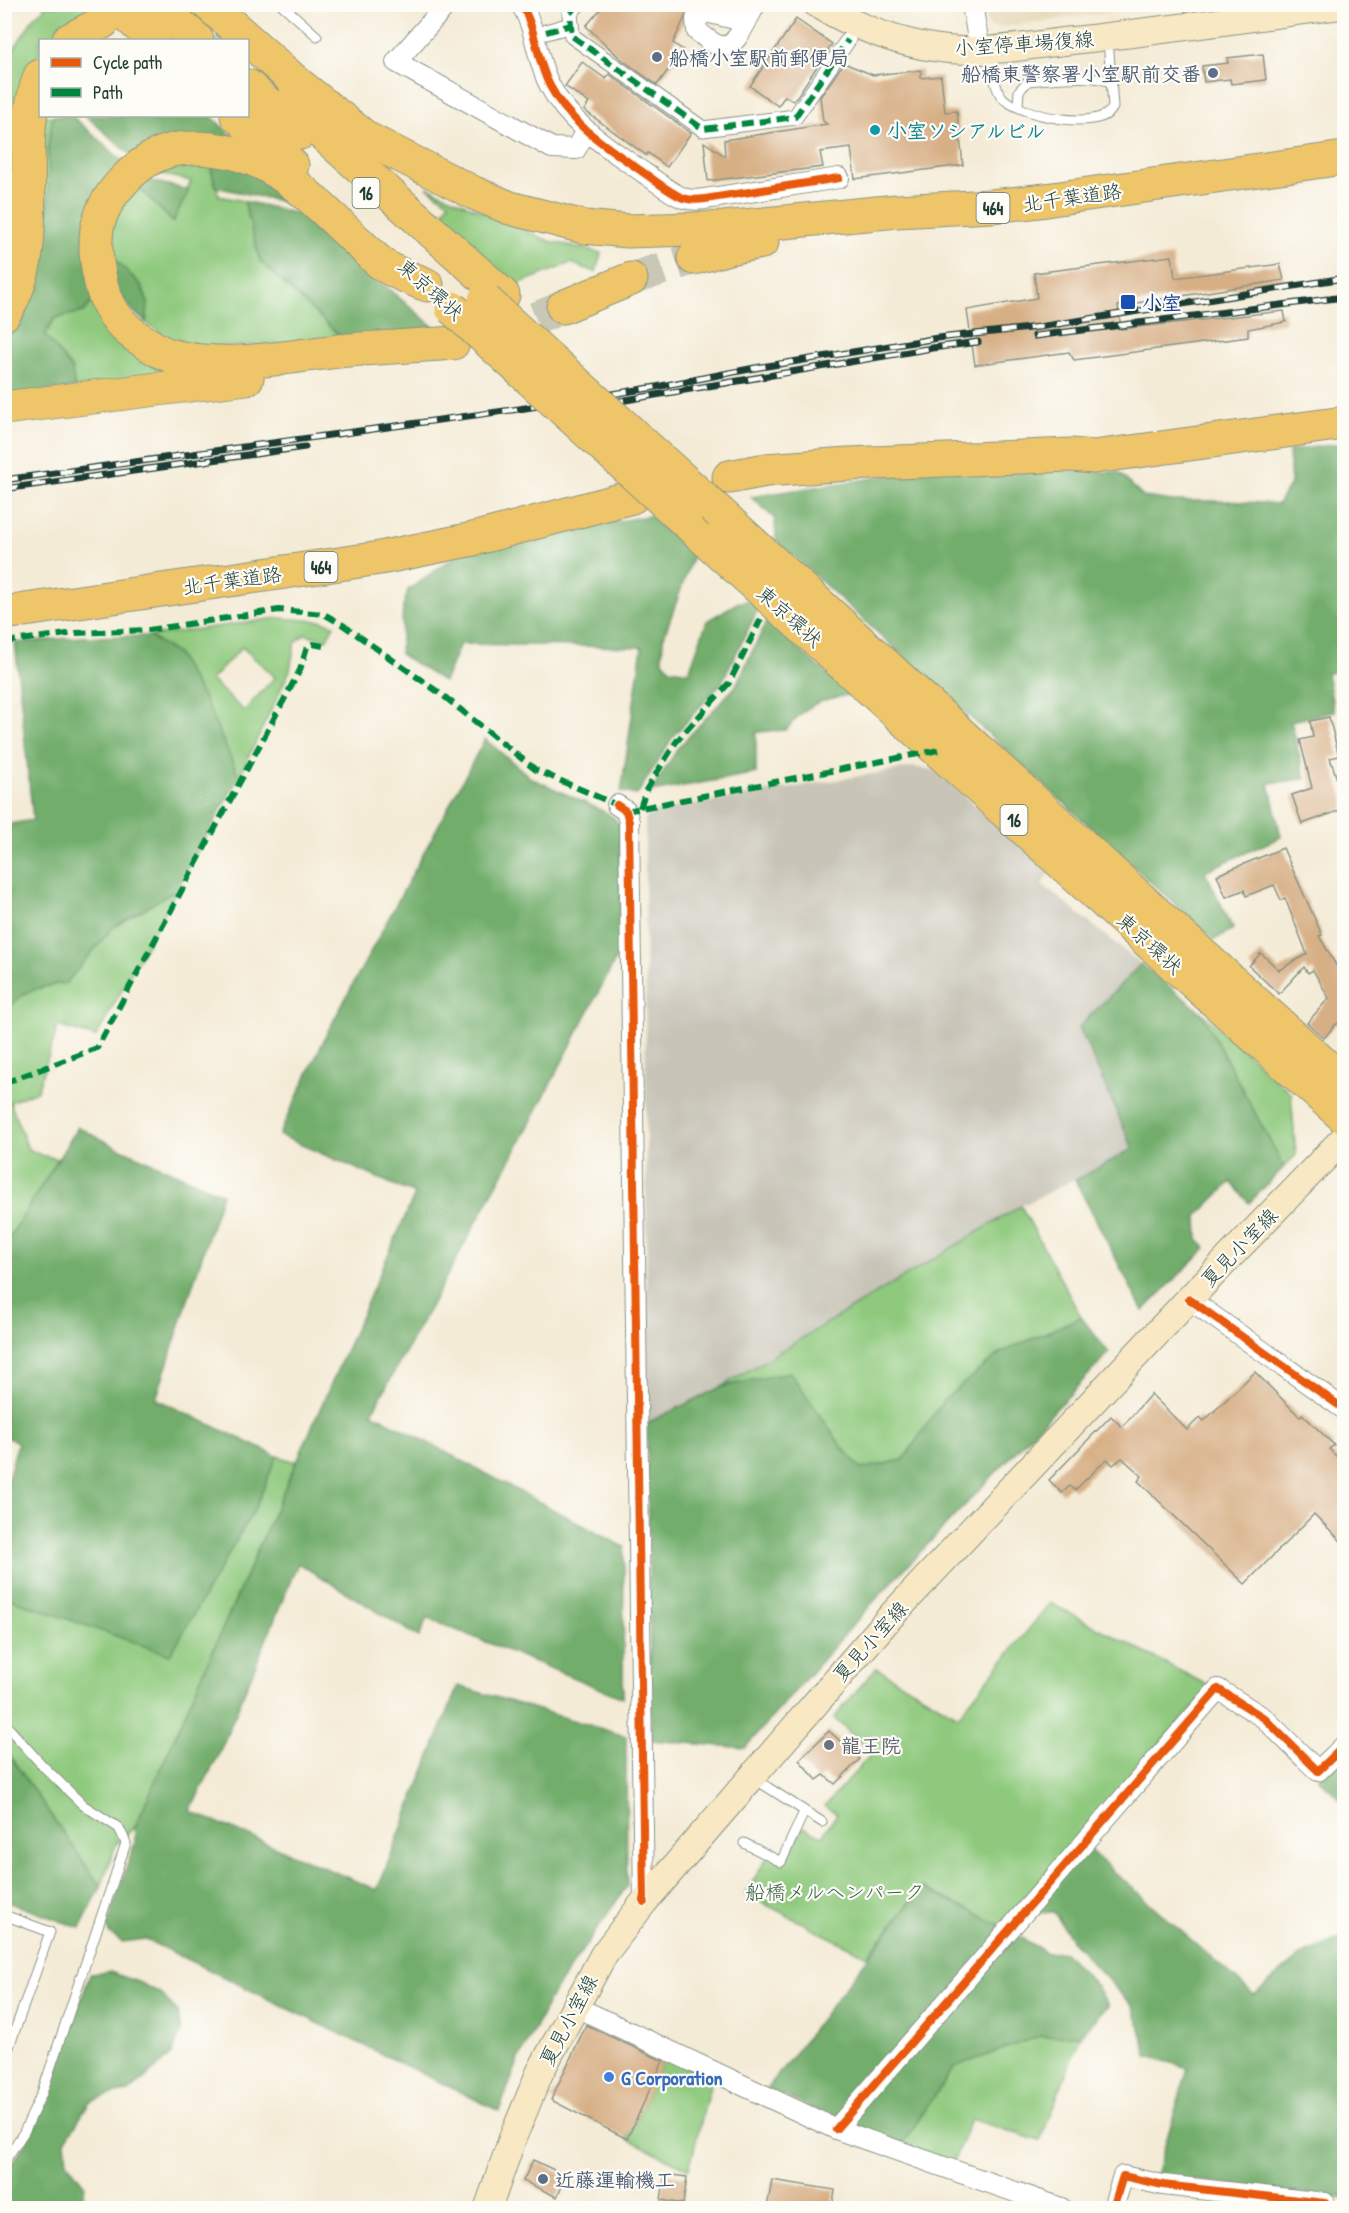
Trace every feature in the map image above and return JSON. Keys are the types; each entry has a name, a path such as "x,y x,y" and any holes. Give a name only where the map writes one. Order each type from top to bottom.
{"highway":[{"path":"157,4 196,39"},
{"path":"208,4 247,39"},
{"path":"70,39 109,13 152,39"},
{"path":"249,40 297,83 366,138 510,208 585,227 628,231 724,228 897,211 992,206 1046,200"},
{"path":"4,314 13,301 25,259 29,211 30,111 39,78"},
{"name":"東京環状","path":"250,78 494,298 725,512 793,581 1344,1082"},
{"name":"東京環状","path":"238,117 427,285 1145,939 1344,1117"},
{"path":"4,408 344,366 404,356 453,344 349,350 235,363 171,356 139,339 124,327 110,310 101,288 97,267 97,227 114,193 124,180 136,169 170,150 207,148 252,158 281,173 385,266 427,285"},
{"name":"北千葉道路","path":"694,258 729,248 796,236 1344,158"},
{"path":"563,307 631,279"},
{"path":"729,477 766,470 848,464 1094,457 1344,423"},
{"name":"北千葉道路","path":"4,613 380,558 473,538 632,497"}],"main road":[{"name":"小室停車場復線","path":"817,4 839,18 871,32 903,41 936,48 985,50 1107,37 1275,9 1344,5"},
{"name":"夏見小室線","path":"488,2208 540,2072 604,1954 644,1902 891,1616 1344,1138"}],"street":[{"path":"447,4 396,62 552,148 576,149 586,130"},
{"path":"521,4 530,21 549,85 567,112 586,130 683,198 705,200 839,178"},
{"path":"578,4 570,13 572,36 703,129 795,117 848,40"},
{"path":"972,4 985,50"},
{"path":"546,32 571,25"},
{"path":"617,805 626,811 629,822 644,1902"},
{"path":"1189,1299 1344,1409"},
{"path":"836,2129 1218,1689 1264,1718 1318,1771 1344,1746"},
{"path":"574,2006 836,2129 1061,2208"},
{"path":"1113,2208 1123,2176 1163,2185 1325,2204"}],"lane":[{"path":"281,4 317,36"},
{"path":"985,50 999,93 1006,100 1036,113 1054,117 1094,120 1111,111 1113,103 1107,37"},
{"path":"1018,106 1019,91 1028,81 1097,78 1112,84"},
{"path":"4,1723 83,1805 120,1828 126,1843 42,2093 24,2132 4,2162"},
{"path":"752,1777 822,1822"},
{"path":"744,1843 781,1862 804,1812"},
{"path":"4,1915 50,1932 4,2061"}],"shaded area":[{"path":"984,4 1163,5 993,28 987,23"},
{"path":"913,767 934,770 1051,871 1042,884 1141,964 1079,1027 1134,1149 1021,1206 721,1387 647,1423 645,820 651,812"}],"green space":[{"path":"43,5 90,5 93,7 51,39 39,39 39,54 29,69 15,228 5,285 5,63 35,16 44,9"},
{"path":"40,117 53,117 48,146 49,196 44,242 24,317 5,339 5,325"},
{"path":"53,117 73,117 126,164 92,302 83,312 55,318 45,335 72,369 75,388 5,396 5,339 24,317 44,242 49,196 48,146"},
{"path":"87,117 212,117 235,139 132,156"},
{"path":"208,158 219,196 244,201 260,261 345,341 183,349 146,323 148,303 141,285 108,253 108,229 135,184 173,222 191,181 152,172"},
{"path":"208,158 249,168 298,205 216,187"},
{"path":"147,180 189,190 173,222 135,184"},
{"path":"427,187 549,241 601,253 596,272 571,263 513,286 437,221 449,203"},
{"path":"244,201 299,214 434,327 345,341 260,261"},
{"path":"108,253 141,285 148,303 146,323 119,292"},
{"path":"92,302 174,367 136,381 75,388 44,335 55,318 83,312"},
{"path":"1344,443 1344,671 1327,673 1334,712 1291,721 1305,779 1269,783 1281,837 1205,871 1233,929 1214,940 776,540 775,519 751,497 937,468 1118,472 1143,497 1173,501 1278,504 1291,483 1289,451"},
{"path":"653,515 694,553 663,639 662,659 670,669 689,672 707,621 737,603 750,600 758,609 722,682 672,738 637,795 621,792 642,647 460,644 444,682 400,654 403,607 408,590 458,554 516,540"},
{"path":"278,618 322,621 334,625 326,640 305,634 295,643 290,670 239,777 206,702 177,654 150,636","holes":["242,647 275,677 244,711 211,680"]},
{"path":"767,621 850,695 821,701 807,709 786,730 756,732 756,773 651,792 678,748 735,687"},
{"path":"149,636 177,654 206,702 239,777 177,889 112,928 66,983 31,991 17,1000 5,1015 5,825 33,820 15,643 80,637"},
{"path":"485,739 531,778 607,813 615,819 620,827 621,949 525,1133 372,1413 624,1547 623,1698 427,1618 419,1637 298,1563 218,1756 190,1811 377,1890 458,1686 626,1736 627,1886 554,1991 519,2059 499,2111 145,1939 122,1942 110,1934 107,1926 135,1842 135,1827 415,1194 279,1135 329,1029"},
{"path":"177,889 96,1037 58,1026 37,1091 10,1102 28,1149 58,1159 5,1245 4,1015 16,1000 30,991 66,983 112,928"},
{"path":"1141,964 1201,1012 1284,1167 1249,1203 1231,1182 1197,1216 1198,1239 1206,1248 1143,1311 1075,1180 1133,1149 1079,1027"},
{"path":"1201,1012 1291,1093 1296,1155 1284,1167"},
{"path":"78,1127 110,1144 222,1194 156,1399 277,1456 256,1506 170,1655 5,1597 5,1489 18,1442 5,1437 5,1245"},
{"path":"1021,1206 1081,1317 1000,1353 944,1400 903,1460 861,1469 842,1447 790,1372 721,1387"},
{"path":"1081,1317 1109,1353 875,1600 745,1748 651,1740 647,1423 721,1387 790,1372 842,1447 861,1469 903,1460 944,1400 1000,1353"},
{"path":"277,1456 296,1462 135,1827 116,1844 101,1887 5,1749 4,1597 170,1654 256,1506"},
{"name":"船橋メルヘンパーク","path":"1050,1603 1211,1687 1000,1925 922,1887 867,1956 745,1894 773,1848 789,1857 803,1827 822,1836 837,1814 825,1806 872,1753 834,1718 876,1668 958,1716"},
{"path":"5,1749 101,1887 80,1928 5,1901"},
{"path":"1344,1753 1344,1803 1318,1778"},
{"path":"1086,1847 1254,1995 1303,1954 1344,1937 1344,2199 1156,2175 1188,2068 1148,2056 1134,2008 1073,1942 1054,1912 1024,1914"},
{"path":"922,1887 1000,1925 1047,1953 1064,1952 1097,1986 1108,2006 1081,2035 1040,2036 954,2067 901,2146 767,2089"},
{"path":"110,1972 160,1993 177,2011 181,2032 172,2054 130,2091 90,2102 65,2141 67,2162 85,2186 81,2208 5,2208 5,2175 30,2136 47,2100 90,1974"},
{"path":"1081,2035 1040,2141 971,2119 952,2165 901,2146 954,2067 1040,2036"},
{"path":"665,2056 712,2078 689,2169 627,2139"}],"building":[{"path":"605,4 691,4 673,43 683,50 657,85 620,58 586,26"},
{"path":"796,19 832,44 793,101 785,96 778,106 750,86"},
{"path":"1263,54 1266,80 1231,84 1230,79 1204,82 1202,66 1228,63 1227,58"},
{"path":"582,62 606,79 609,74 691,133 667,167 648,153 646,155 584,110 589,103 565,86"},
{"path":"844,63 873,75 921,70 921,78 941,76 945,112 957,111 963,165 855,179 851,148 820,152 823,167 708,181 704,142 725,156 724,140 827,124 823,121 820,97"},
{"name":"小室","path":"1172,256 1175,278 1280,264 1284,280 1118,306 1121,329 1284,311 1286,322 1248,329 1248,337 1074,360 1069,352 975,365 967,310 1037,298 1034,273"},
{"path":"1329,717 1339,756 1330,758 1344,800 1344,809 1302,824 1292,795 1312,788 1300,740 1313,737 1310,721"},
{"path":"1283,848 1322,935 1319,936 1344,979 1344,1020 1335,1025 1324,1038 1307,1023 1329,998 1313,970 1308,973 1304,967 1279,994 1249,966 1261,953 1279,970 1307,954 1285,898 1281,900 1274,885 1246,896 1244,890 1226,897 1217,875"},
{"path":"1255,1372 1300,1417 1302,1414 1334,1445 1329,1449 1344,1464 1344,1544 1314,1514 1245,1584 1138,1481 1142,1476 1122,1458 1113,1465 1107,1459 1075,1490 1070,1486 1062,1493 1049,1480 1111,1416 1122,1427 1151,1394 1187,1430 1200,1417 1204,1421"},
{"name":"龍王院","path":"829,1731 860,1759 835,1784 824,1775 817,1780 799,1760"},
{"name":"G Corporation","path":"586,2025 663,2061 627,2139 551,2100"},
{"path":"533,2160 563,2174 566,2178 557,2197 523,2181"},
{"path":"665,2174 687,2177 683,2204 661,2200"},
{"path":"772,2180 835,2190 832,2208 767,2208"}],"tunnel":[{"path":"170,17 184,20 220,39"},
{"path":"631,279 694,258"},
{"path":"490,336 563,307"}],"railway":[{"path":"4,480 519,409 938,338 1039,327 1344,278"},
{"path":"1035,336 1344,297"},
{"path":"555,412 978,342"},
{"path":"4,489 305,447"}],"marked path":[{"path":"578,4 570,13 572,36 703,129 795,117 848,40"},
{"path":"546,32 571,25"},
{"path":"4,642 76,633 149,630 279,610 324,614 441,694 536,770 617,805"},
{"path":"640,808 646,790 676,742 729,683 761,619"},
{"path":"4,1083 97,1048 300,670 307,647 313,644 323,646"},
{"path":"626,811 939,750"}],"cycle path":[{"path":"521,4 530,24 545,76 568,113 604,145 678,196 702,199 839,178"},
{"path":"617,805 626,811 629,822 644,1902"},
{"path":"1189,1299 1344,1409"},
{"path":"836,2129 1218,1689 1264,1718 1318,1771 1344,1746"},
{"path":"1113,2208 1123,2176 1163,2185 1325,2203"}],"place":[{"name":"船橋小室駅前郵便局","path":"657,57"},
{"name":"船橋東警察署小室駅前交番","path":"1213,73"},
{"name":"小室ソシアルビル","path":"875,130"},
{"name":"小室","path":"1128,302"},
{"name":"龍王院","path":"829,1745"},
{"name":"G Corporation","path":"609,2077"},
{"name":"近藤運輸機工","path":"543,2179"}]}
